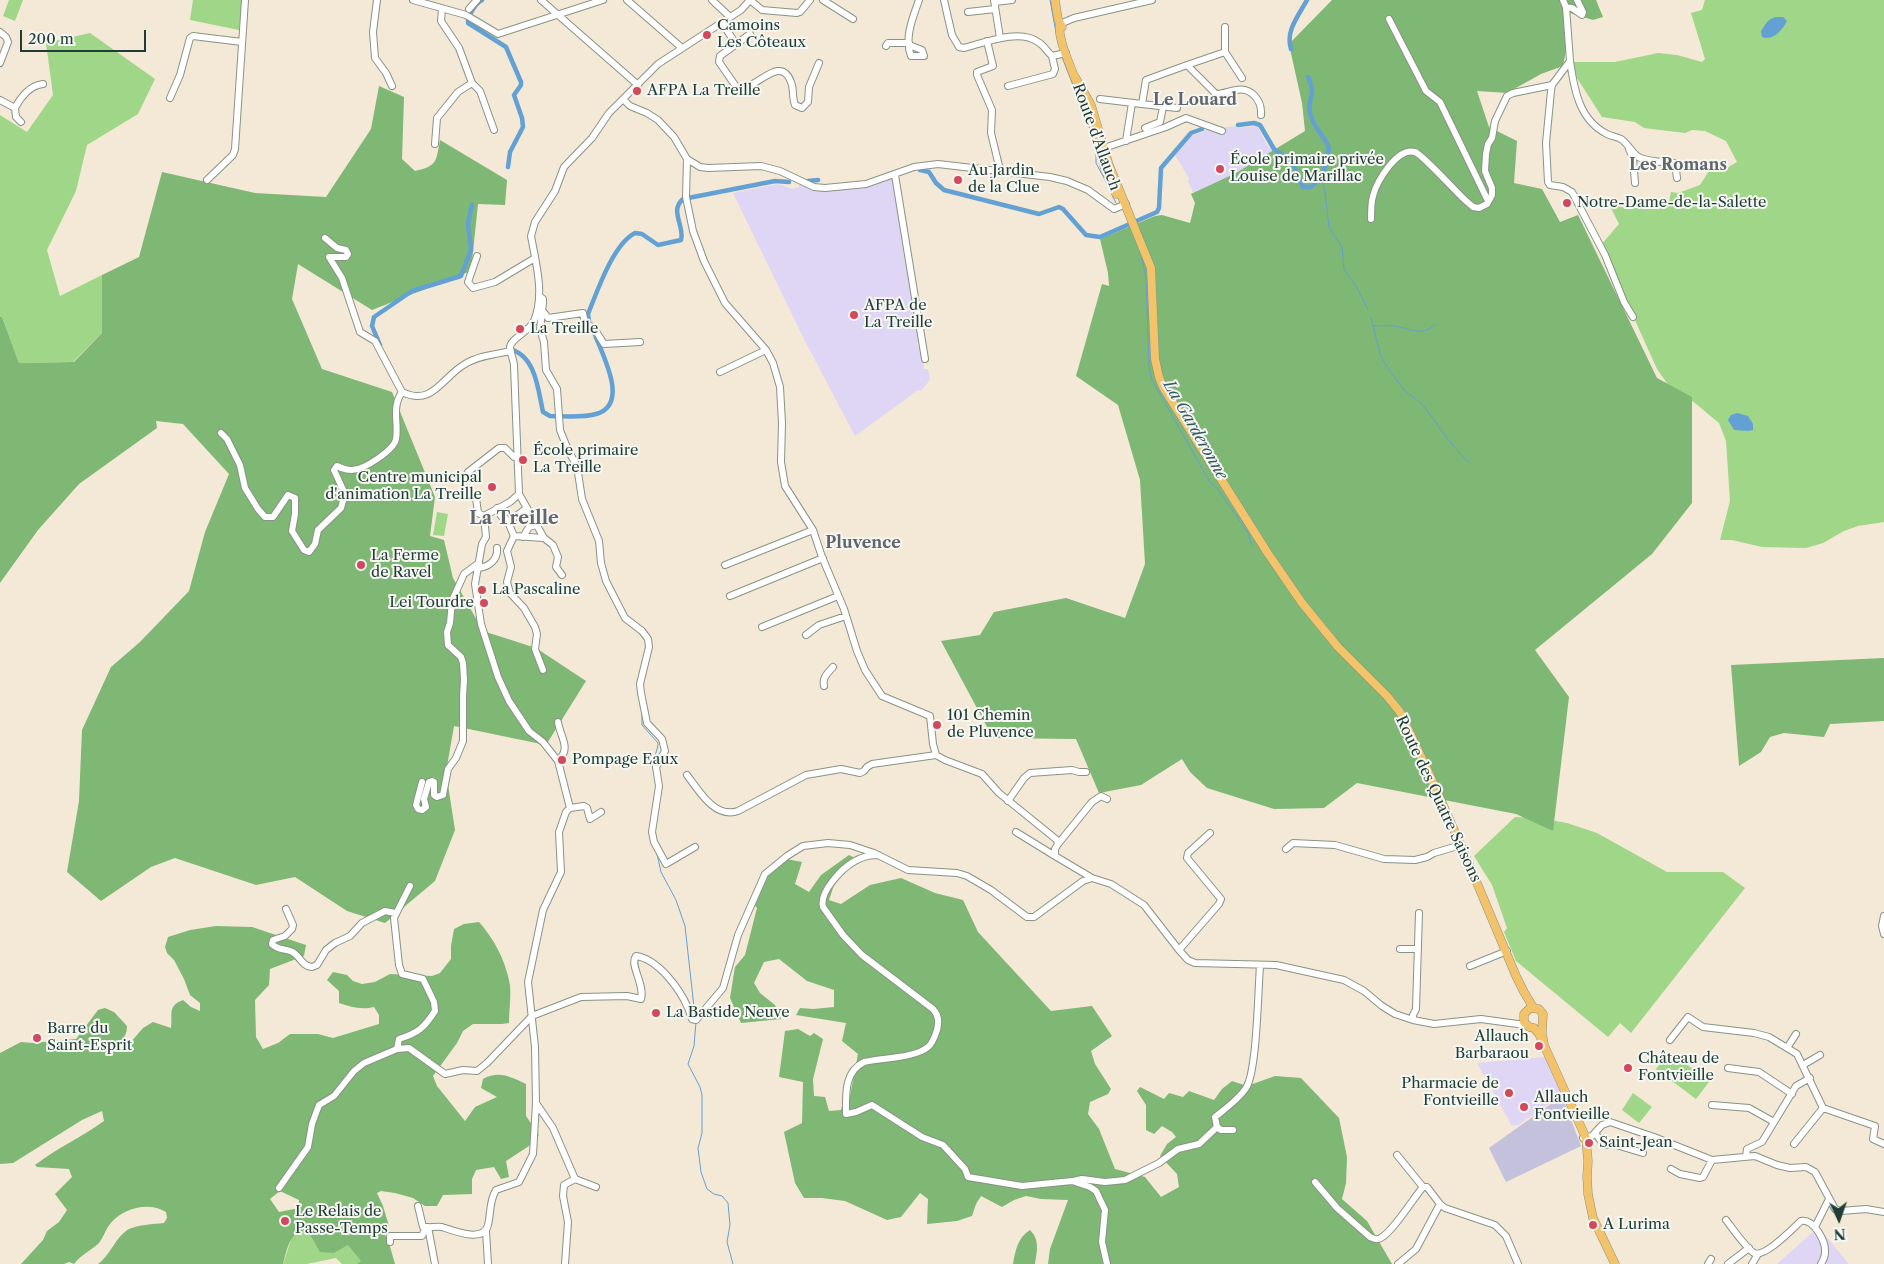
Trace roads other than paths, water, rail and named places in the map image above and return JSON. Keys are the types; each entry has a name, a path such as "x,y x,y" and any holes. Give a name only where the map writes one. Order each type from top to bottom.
{"main road":[{"name":"Route d'Allauch","path":"1055,0 1060,24 1065,36 1066,52 1095,124 1102,148 1104,166 1134,223 1151,268 1156,368 1163,387 1173,405"},
{"name":"Route des Quatre Saisons","path":"1173,405 1261,543 1319,626 1387,696 1400,712 1461,845 1516,976 1534,1007 1543,1014 1544,1044"},
{"name":"Route des Quatre Saisons","path":"1516,976 1525,1025"},
{"path":"1524,1014 1534,1007"},
{"path":"1525,1025 1534,1028 1542,1024"},
{"name":"Route des Quatre Saisons","path":"1534,1028 1544,1044 1578,1121 1583,1136 1588,1194 1593,1218 1615,1264"}],"street":[{"path":"207,180 233,155 235,149 245,0"},
{"path":"377,0 373,32 375,58 386,73 392,86"},
{"path":"413,0 442,9 469,14 498,34 602,0"},
{"path":"469,14 476,0"},
{"path":"541,0 638,84"},
{"path":"627,0 682,48"},
{"path":"712,0 730,17"},
{"path":"562,575 556,567 558,557 553,545 544,538 519,494 514,366 511,350 513,341 527,331 533,322 539,296 539,284 531,236 532,228 555,191 564,167 592,138 609,114 658,64 741,10 750,0 762,10 797,13 810,0"},
{"path":"823,0 853,20"},
{"path":"886,46 888,43 909,43 911,21 919,0"},
{"path":"944,0 952,35 960,47 964,48 1000,38 1013,37 1035,40 1052,56 1055,69 1054,74 1008,86"},
{"path":"968,12 1012,0"},
{"path":"1060,24 1074,18 1152,0"},
{"path":"1564,0 1573,81 1582,111 1600,129 1622,140 1637,156 1644,159 1675,163 1677,178"},
{"path":"1566,7 1572,8 1582,15 1583,12 1577,0"},
{"path":"995,4 1000,38"},
{"path":"442,9 441,21 459,48 472,82 480,91 494,130"},
{"path":"1389,19 1426,91 1440,102 1488,202"},
{"path":"722,23 736,44"},
{"path":"1225,26 1225,52 1242,78"},
{"path":"0,32 6,37 8,42 0,62"},
{"path":"750,34 720,56 719,62 737,88 742,90 747,88 773,71 779,70 791,80 795,106 805,107 808,102 809,87 819,63"},
{"path":"170,98 180,75 190,38 193,36 242,42"},
{"path":"987,41 993,66 977,72 977,75 992,110 991,133 1000,170"},
{"path":"1052,56 1066,52"},
{"path":"1142,104 1146,80 1225,52"},
{"path":"1570,61 1552,85 1546,143 1548,182 1550,185 1564,187 1572,192 1605,255 1624,302 1633,317"},
{"path":"1187,65 1216,94 1238,90 1249,92 1258,98 1261,115"},
{"path":"435,144 437,118 458,92 472,82"},
{"path":"21,122 16,116 15,108 24,95 32,88 43,84"},
{"path":"1371,219 1373,196 1377,186 1390,165 1408,151 1419,154 1474,207 1479,208 1487,204 1492,195 1485,171 1486,154 1488,144 1492,138 1495,121 1507,96 1552,85"},
{"path":"1100,99 1177,108"},
{"path":"0,100 15,108"},
{"path":"624,100 630,106 658,120 674,137 687,159 700,167 761,166 788,174 814,187 825,188 866,184 914,167 938,164 1000,170 1067,181 1088,190 1114,209 1124,205"},
{"path":"1126,141 1132,103"},
{"path":"1145,128 1160,122 1163,107"},
{"path":"1102,148 1186,118 1222,131"},
{"path":"1622,140 1633,158 1634,183"},
{"path":"687,159 686,199 692,231 712,279 725,303 766,350 773,363 780,387 782,423 781,462 785,486 813,530 846,616 857,652 879,694 930,716 936,755"},
{"path":"894,175 925,359"},
{"path":"324,238 337,248 346,250 348,254 346,257 333,256 329,257 330,260 342,278 360,332 375,340 402,392 409,396 419,397 428,394 466,363 511,350"},
{"path":"477,256 468,282 473,288 486,286 503,278 535,258"},
{"path":"539,296 543,299 540,328 544,342 545,364 546,370 557,390 560,430 568,450 578,466 582,499 599,541 601,563 606,581 625,618 642,631 648,639 640,684 641,693 647,722 662,739 665,751 656,767 659,786 653,823 654,842 666,864 695,847"},
{"path":"542,310 548,318 582,312 585,323 591,327 604,344 640,342"},
{"path":"720,372 766,350"},
{"path":"221,433 227,439 240,465 246,488 258,509 266,517 273,517 288,495 295,498 292,532 304,550 309,552 315,544 318,530 341,508 345,494 334,470 337,466 352,470 362,468 390,449 396,440 395,414 402,392"},
{"path":"468,472 499,448 505,448 517,458"},
{"path":"484,516 510,502 519,494"},
{"path":"476,498 478,513 484,516"},
{"path":"497,508 508,522 514,536 508,551 511,567 507,582 510,593 524,608 535,627 537,634 535,649 543,670"},
{"path":"508,522 516,518 527,508"},
{"path":"484,516 486,537 482,544 476,584 476,597 481,624 498,677 509,701 528,730 543,742 558,760 570,808"},
{"path":"523,537 529,526 536,525"},
{"path":"725,565 813,530"},
{"path":"514,536 544,538"},
{"path":"479,565 486,567 493,561 497,553 496,548"},
{"path":"730,596 823,558"},
{"path":"422,782 416,805 418,809 424,810 426,807 424,799 429,782 434,782 434,795 437,797 443,795 448,769 456,758 463,741 463,663 461,657 448,645 447,632 450,623 452,601 462,578 479,565"},
{"path":"762,627 838,596"},
{"path":"806,635 819,625 846,616"},
{"path":"824,686 825,676 833,668"},
{"path":"558,722 565,750 564,755 558,760"},
{"path":"687,775 701,795 722,812 730,813 738,811 806,775 841,769 860,773 864,772 872,764 936,755 982,774 1008,801 1057,840 1058,844"},
{"path":"1008,801 1024,778 1030,773 1072,770 1086,772"},
{"path":"1055,856 1055,849 1058,844 1092,802 1101,796 1107,799"},
{"path":"488,1264 486,1230 492,1195 500,1188 519,1182 531,1160 536,1104 532,1016 528,982 543,910 560,872 559,832 566,812 570,808 584,806 587,808 590,819 601,812"},
{"path":"1016,832 1092,878 1111,884 1144,905 1179,950 1188,960 1195,963 1281,966 1344,980 1364,991 1382,1006 1413,1020 1434,1024 1481,1019 1525,1025"},
{"path":"1179,950 1219,904 1221,899 1187,858 1188,853 1210,833"},
{"path":"279,1188 308,1147 312,1124 319,1105 334,1096 354,1071 364,1063 397,1049 408,1048 445,1074 463,1070 477,1071 532,1016 581,997 627,996 640,1000 643,989 634,962 636,956 652,961 664,971 687,1006 690,1017 692,1020 696,1020 724,985 738,935 759,886 769,870 803,846 828,843 850,845 879,855 908,870 957,873 967,876 992,890 1027,917 1034,916 1083,881 1092,878"},
{"path":"1286,849 1293,843 1335,845 1384,860 1415,860 1461,845"},
{"path":"879,855 865,857 848,866 826,891 821,902 843,935 862,955 933,1009 938,1014 939,1022 931,1043 920,1052 864,1062 858,1065 849,1077 846,1087 846,1114 872,1105 915,1133 943,1145 965,1170 968,1177 1022,1186 1082,1179 1105,1182 1125,1180 1159,1163 1178,1149 1199,1144 1214,1132 1217,1127 1215,1118 1245,1090 1250,1082 1260,966"},
{"path":"397,1049 399,1039 418,1032 436,1011 434,1002 423,979 406,976 400,971 394,918 410,886"},
{"path":"286,909 293,925 292,929 285,936 273,940 272,944 277,948 293,952 302,964 312,967 319,962 326,950 335,942 355,933 362,923 385,911 395,913"},
{"path":"1413,1020 1416,1010 1418,913"},
{"path":"1884,916 1882,926 1884,934"},
{"path":"1400,949 1418,949"},
{"path":"1470,966 1507,951"},
{"path":"1515,1023 1524,1014"},
{"path":"1670,1040 1688,1016 1703,1027 1754,1033 1769,1038 1797,1054 1823,1108 1875,1126 1873,1138 1884,1144"},
{"path":"1787,1048 1796,1034"},
{"path":"1803,1064 1820,1055"},
{"path":"1728,1068 1759,1072 1792,1094"},
{"path":"1746,1156 1748,1149 1762,1142 1796,1086 1810,1078"},
{"path":"536,1104 553,1128 575,1179 596,1187"},
{"path":"1712,1105 1749,1108 1774,1122"},
{"path":"1794,1144 1823,1108"},
{"path":"1583,1136 1595,1133 1606,1123 1613,1123 1654,1136 1712,1160 1755,1156 1776,1165 1790,1168 1806,1167 1815,1172 1833,1207 1838,1210 1866,1209 1884,1212"},
{"path":"1217,1127 1221,1130 1233,1130"},
{"path":"1595,1133 1604,1145 1613,1144 1643,1154"},
{"path":"1397,1155 1423,1187 1427,1187 1440,1204 1455,1212 1495,1226 1506,1236 1518,1264"},
{"path":"1671,1169 1680,1174 1703,1178 1712,1160"},
{"path":"566,1264 568,1222 562,1191 564,1185 575,1179"},
{"path":"1072,1181 1096,1191 1103,1203 1106,1217 1102,1242 1107,1264"},
{"path":"1315,1182 1337,1208 1376,1240 1393,1227 1423,1187"},
{"path":"1815,1227 1829,1200"},
{"path":"1398,1264 1416,1249 1440,1204"},
{"path":"418,1206 423,1227 440,1227 462,1234 477,1234 486,1230"},
{"path":"1726,1220 1749,1248 1758,1254"},
{"path":"1752,1264 1758,1254 1776,1244 1801,1221 1806,1221 1815,1227 1822,1240 1825,1255 1821,1264"},
{"path":"390,1242 390,1236 422,1236 427,1227"},
{"path":"427,1227 435,1264"},
{"path":"1728,1264 1749,1248"}],"water":[{"path":"1783,17 1787,21 1774,36 1762,37 1761,31 1771,19"},
{"path":"1737,413 1748,416 1753,424 1753,430 1734,430 1728,420 1731,415"}],"waterway":[{"path":"482,0 472,10 468,23 506,47 521,82 514,95 523,127 510,152 508,167"},
{"name":"La Garderonne","path":"1050,0 1057,38"},
{"path":"1291,49 1291,30 1307,0"},
{"name":"La Garderonne","path":"1062,57 1091,131"},
{"path":"1238,125 1254,123 1260,125 1274,149 1292,162 1303,187 1311,187 1324,174 1329,148 1314,124 1310,113 1309,105 1312,91 1308,77"},
{"path":"920,170 929,172 936,183 944,190 1039,214 1059,207 1086,235 1100,237 1157,212 1159,208 1161,168 1191,133 1202,129"},
{"name":"La Garderonne","path":"1096,154 1096,163 1112,193"},
{"path":"1321,178 1325,192 1329,227 1342,247 1344,269 1357,288 1368,310"},
{"path":"808,181 818,180"},
{"path":"589,321 588,314 607,269 627,239 635,233 642,234 658,245 681,240 682,235 677,208 683,199 775,181 789,182"},
{"name":"La Garderonne","path":"1113,197 1116,203"},
{"path":"380,345 372,326 374,317 412,291 461,276 471,250 468,223 472,205"},
{"name":"La Garderonne","path":"1141,254 1146,279 1149,367 1152,380 1210,482 1218,489 1248,533 1252,546"},
{"path":"1371,318 1373,326 1394,326 1415,331 1425,330 1436,324"},
{"path":"1373,326 1381,357 1392,374 1404,390 1423,405 1450,442 1468,462"},
{"path":"509,349 525,358 530,366 537,384 543,412 550,416 591,415 606,408 611,400 613,389 611,377 594,332"},
{"path":"642,715 642,725 658,743 654,763"},
{"path":"650,826 654,801"},
{"path":"657,854 661,872 676,900 685,926 695,1016"},
{"path":"696,1022 694,1046 688,1064 702,1095 702,1133 698,1148 701,1172 707,1189 714,1194 722,1196 728,1203 730,1225 727,1242 733,1264"}],"place":[{"name":"Camoins Les Côteaux","path":"707,35"},
{"name":"AFPA La Treille","path":"637,91"},
{"name":"École primaire privée Louise de Marillac","path":"1220,169"},
{"name":"Au Jardin de la Clue","path":"958,180"},
{"name":"Notre-Dame-de-la-Salette","path":"1567,203"},
{"name":"AFPA de La Treille","path":"854,315"},
{"name":"La Treille","path":"520,329"},
{"name":"École primaire La Treille","path":"523,460"},
{"name":"Centre municipal d'animation La Treille","path":"492,487"},
{"name":"La Ferme de Ravel","path":"361,565"},
{"name":"La Pascaline","path":"482,590"},
{"name":"Lei Tourdre","path":"484,603"},
{"name":"101 Chemin de Pluvence","path":"937,725"},
{"name":"Pompage Eaux","path":"562,760"},
{"name":"La Bastide Neuve","path":"656,1013"},
{"name":"Barre du Saint-Esprit","path":"37,1038"},
{"name":"Allauch Barbaraou","path":"1539,1046"},
{"name":"Château de Fontvieille","path":"1628,1068"},
{"name":"Pharmacie de Fontvieille","path":"1509,1093"},
{"name":"Allauch Fontvieille","path":"1524,1107"},
{"name":"Saint-Jean","path":"1589,1143"},
{"name":"Le Relais de Passe-Temps","path":"285,1221"},
{"name":"A Lurima","path":"1593,1225"}],"district":[{"name":"Le Louard","path":"1195,100"},
{"name":"Les Romans","path":"1678,165"},
{"name":"La Treille","path":"514,519"},
{"name":"Pluvence","path":"863,543"}]}
